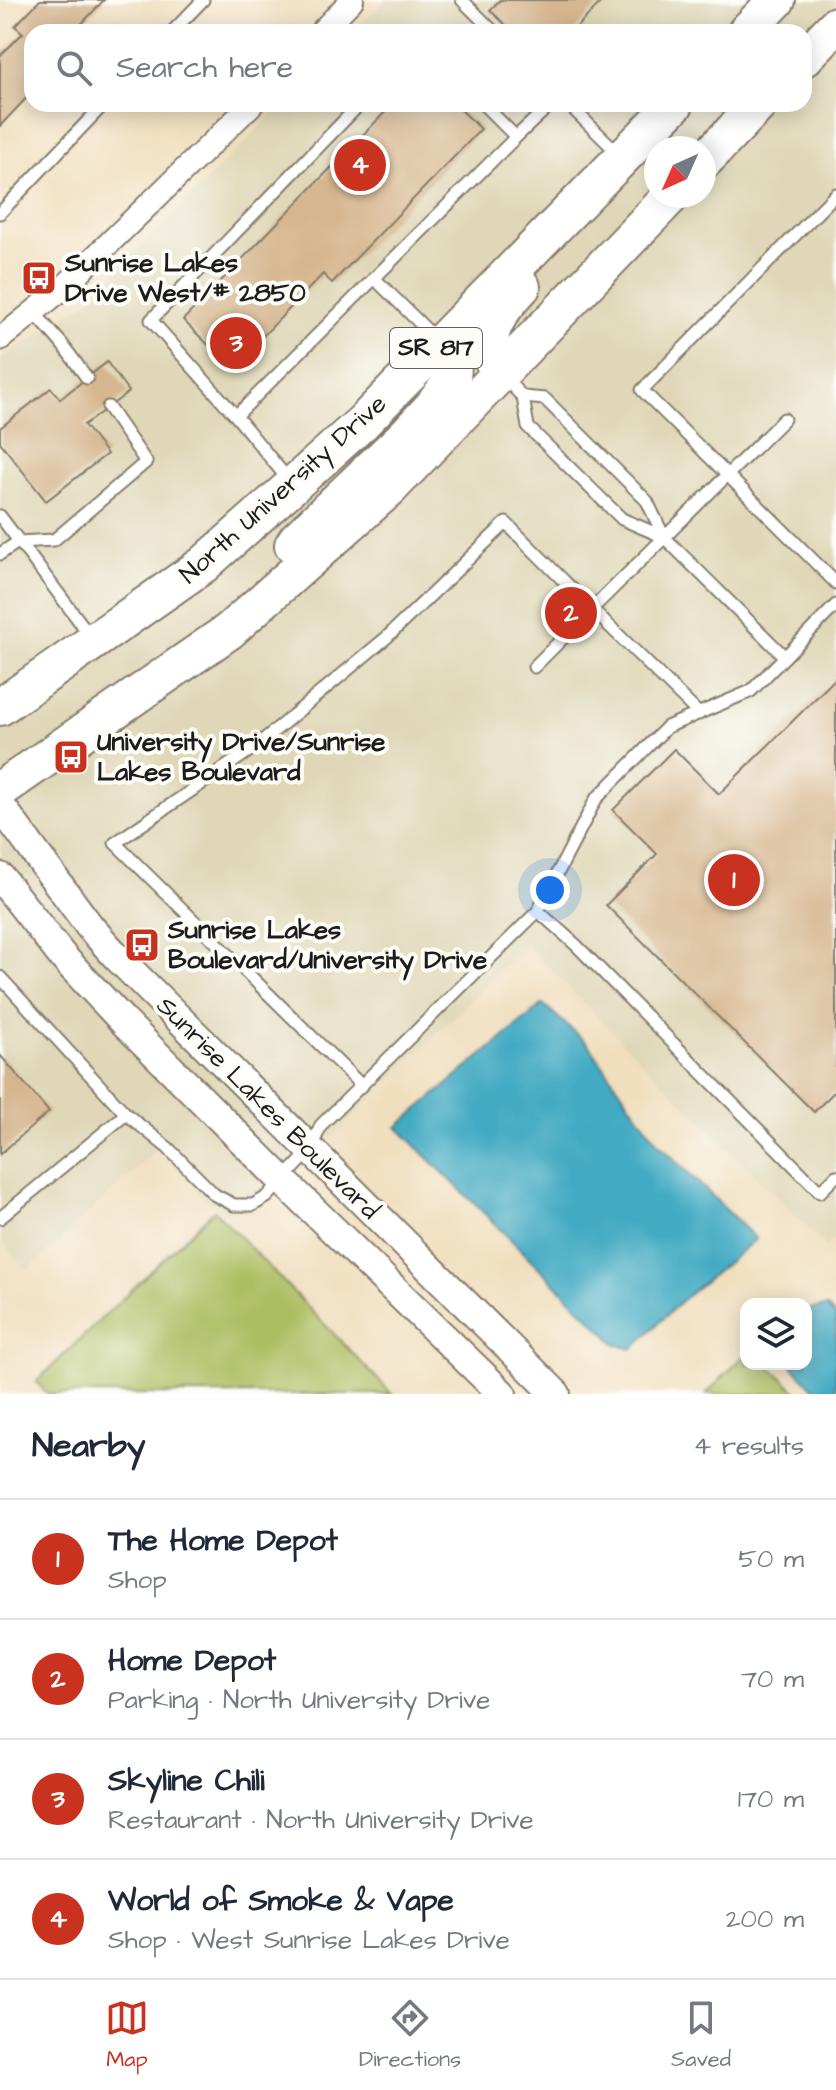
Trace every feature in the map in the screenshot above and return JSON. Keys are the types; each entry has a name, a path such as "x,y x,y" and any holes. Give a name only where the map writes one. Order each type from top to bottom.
{"main road":[{"path":"754,24 777,0"},
{"path":"812,50 836,25"},
{"name":"North University Drive","path":"0,707 203,565 293,485 363,422 667,112"},
{"path":"512,385 491,355 490,338 496,319 509,301 690,112"},
{"path":"716,149 751,112"},
{"name":"SR 817","path":"0,790 229,631 512,385 661,208"},
{"path":"256,608 297,539 406,435 452,381 453,364 440,344"}],"street":[{"path":"327,24 341,4"},
{"path":"2,333 62,289 244,112"},
{"name":"Sunrise Lakes Boulevard","path":"0,805 90,927 116,956 556,1394"},
{"name":"Sunrise Lakes Boulevard","path":"0,877 63,957 124,1022 502,1394"}],"lane":[{"path":"180,24 203,0"},
{"path":"462,0 486,24"},
{"path":"0,213 96,112"},
{"path":"293,485 151,320 352,112"},
{"path":"491,112 516,137"},
{"path":"236,416 543,112"},
{"path":"576,112 622,158"},
{"path":"836,194 642,390 836,583"},
{"path":"374,278 440,344"},
{"path":"34,312 87,378"},
{"path":"512,385 528,427 622,519 664,537"},
{"path":"512,385 545,399 647,501 664,537 785,657"},
{"path":"0,554 18,542 54,540 146,462 108,407"},
{"path":"534,667 784,419"},
{"path":"0,516 94,642"},
{"path":"362,1086 115,843 255,747 386,638 506,523 699,714"},
{"path":"0,977 126,1114 168,1148 215,1195 234,1205 253,1205 267,1197 310,1151 321,1125 538,911 596,799 667,727 751,691 836,605"},
{"path":"538,911 576,945 820,1192 836,1176"},
{"path":"0,1218 126,1114"}],"shaded area":[{"path":"385,0 836,0 836,1236 826,1247 526,945 254,1211 227,1213 207,1201 158,1148 27,1271 0,1239 0,360 91,299 274,112 812,112 812,24 361,24"}],"green space":[{"path":"214,1210 392,1394 48,1394 36,1382"},
{"path":"740,1360 740,1370 774,1370 799,1394 706,1394"}],"water":[{"path":"543,1004 588,1044 658,1143 756,1239 681,1301 632,1349 616,1344 397,1127"},
{"path":"826,1307 836,1316 836,1394 819,1394 796,1370 812,1370 812,1309"}],"building":[{"path":"40,0 104,0 82,24 24,24 24,100 0,126 0,56 23,33 15,26"},
{"path":"500,0 603,0 580,24 505,24 490,10"},
{"path":"385,112 463,112 481,129 332,283 323,274 232,368 183,320"},
{"path":"107,362 129,392 84,425 107,454 46,501 0,442 0,428 51,388 60,399"},
{"path":"836,678 836,1090 814,1112 606,905 657,854 613,810 674,749 719,794"},
{"path":"0,1055 49,1112 0,1154"}],"place":[{"name":"World of Smoke & Vape","path":"360,165"},
{"name":"Sunrise Lakes Drive West/# 2850","path":"39,278"},
{"name":"Skyline Chili","path":"236,343"},
{"name":"Home Depot","path":"571,613"},
{"name":"University Drive/Sunrise Lakes Boulevard","path":"71,757"},
{"name":"The Home Depot","path":"734,880"},
{"name":"Sunrise Lakes Boulevard/University Drive","path":"142,945"}]}
